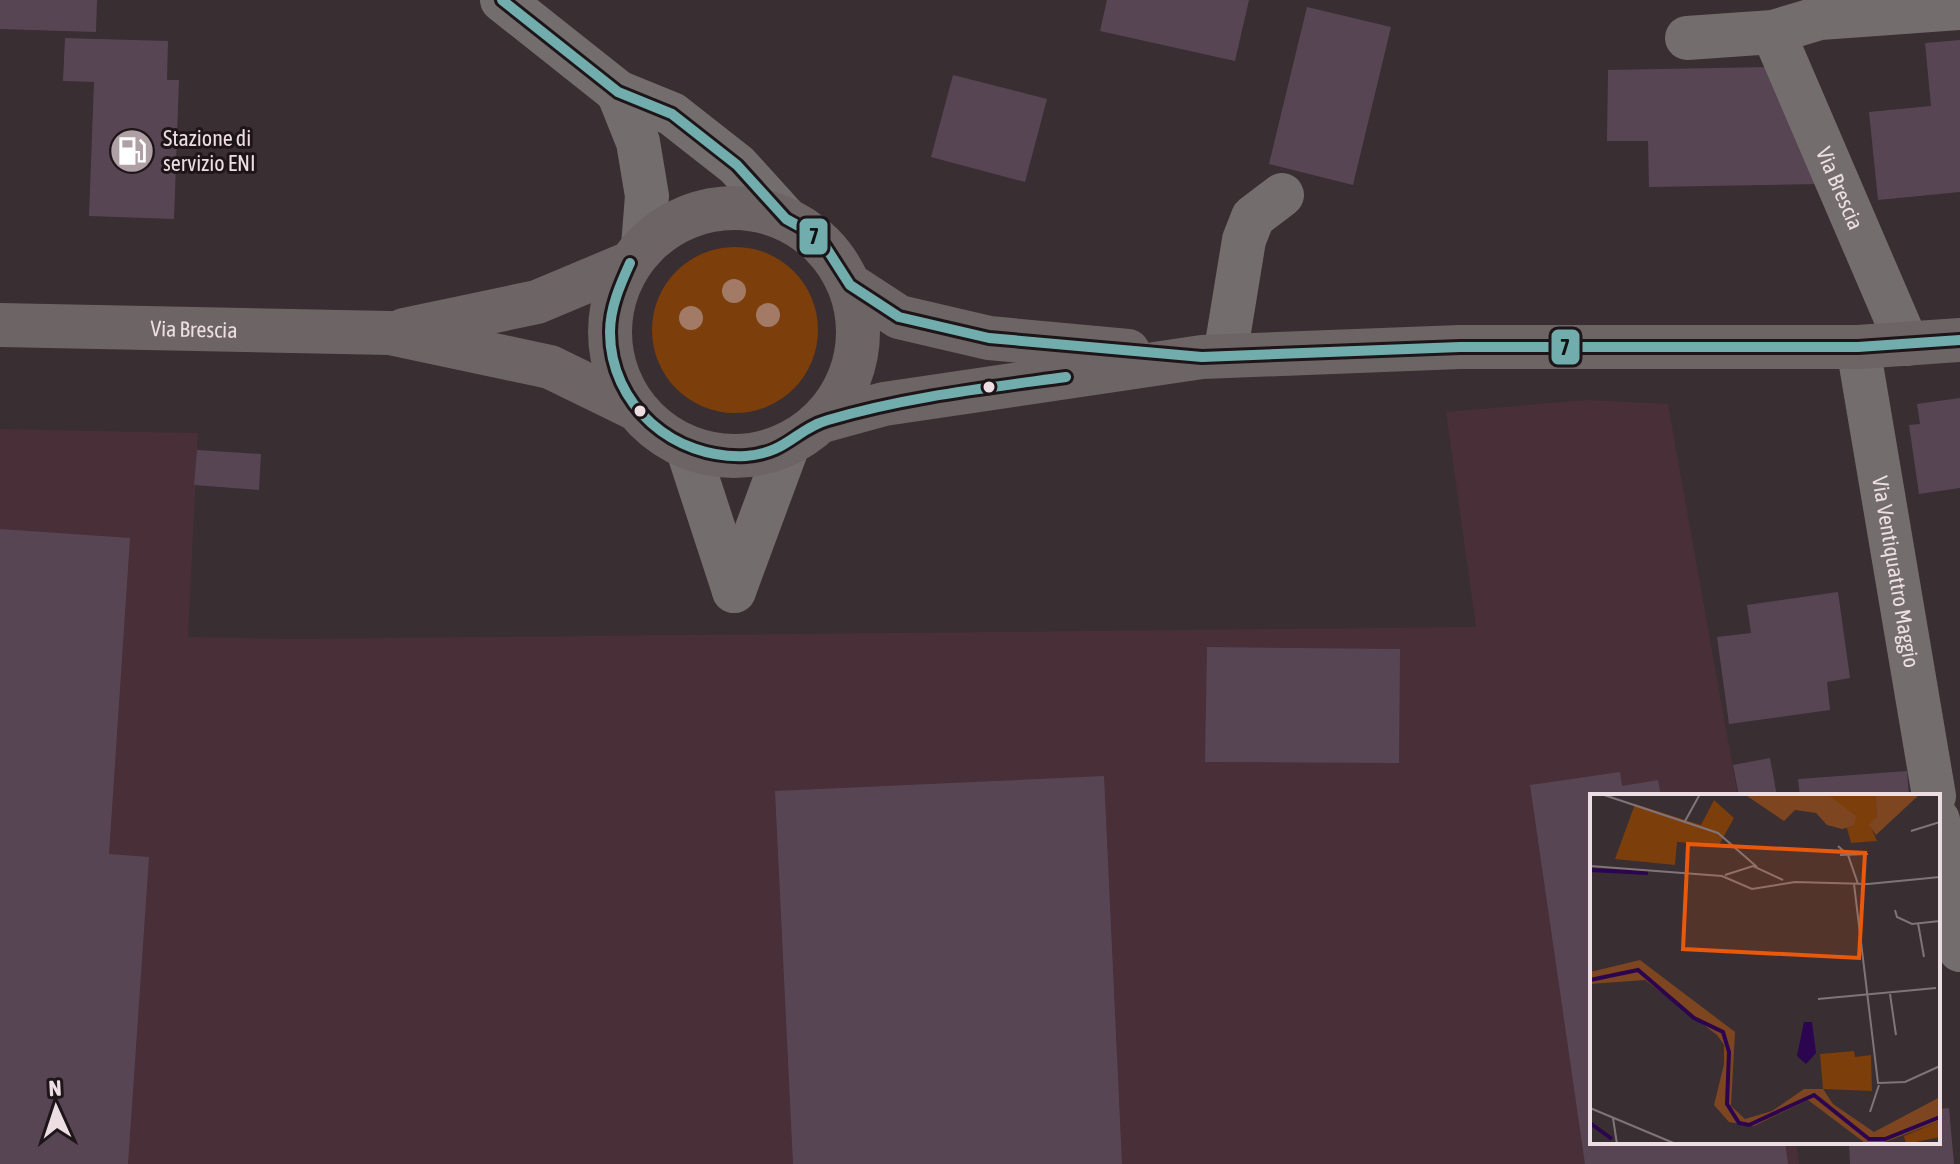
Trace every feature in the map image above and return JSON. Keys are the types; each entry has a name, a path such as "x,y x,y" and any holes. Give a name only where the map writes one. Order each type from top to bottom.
{"main road":[{"name":"Via Brescia","path":"390,333 537,302 636,254 674,223 710,210 749,209 786,219 825,246 850,285 857,309 859,333 849,381 805,433"},
{"name":"Via Brescia","path":"634,408 616,373 609,336 614,297 636,254"},
{"name":"Via Brescia","path":"850,285 899,317 989,338 1214,357"},
{"name":"Via Brescia","path":"0,325 390,333 550,367 634,408 659,431 687,447 712,455 737,457 763,454 805,433 884,404 1214,357 1460,347 1858,347 1960,340"}],"street":[{"path":"502,0 618,92 672,114 737,165 786,219"},
{"path":"1723,0 1773,32"},
{"path":"1687,38 1773,32 1820,18 1960,8"},
{"name":"Via Brescia","path":"1773,32 1907,344"},
{"path":"618,92 638,142 647,196 636,254"},
{"path":"1214,357 1244,240 1253,217 1282,195"},
{"name":"Via Ventiquattro Maggio","path":"1858,347 1934,794"},
{"path":"687,447 734,591 805,433"},
{"path":"1940,832 1960,950"}],"shaded area":[{"path":"735,247 767,253 794,271 812,298 818,330 812,362 794,389 767,407 735,413 703,407 676,389 658,362 652,330 658,298 676,271 703,253"},
{"path":"1587,400 1668,404 1738,794 1590,794 1590,1144 1796,1144 1799,1164 0,1164 0,429 198,433 188,637 294,639 1476,627 1446,412"}],"building":[{"path":"0,0 97,0 96,32 0,29"},
{"path":"1107,0 1249,0 1235,61 1100,31"},
{"path":"1307,7 1391,27 1353,185 1269,164"},
{"path":"65,38 168,41 167,80 179,80 174,219 89,216 94,82 63,81"},
{"path":"1960,40 1960,192 1878,200 1869,112 1931,106 1925,43"},
{"path":"1770,67 1819,184 1649,187 1648,141 1607,141 1608,70"},
{"path":"953,75 1047,99 1025,182 931,157"},
{"path":"1960,398 1960,488 1919,494 1909,425 1920,424 1917,404"},
{"path":"197,450 261,454 259,490 194,485"},
{"path":"0,529 130,538 109,854 149,857 128,1164 0,1164"},
{"path":"1838,592 1850,678 1827,682 1830,710 1729,724 1717,637 1751,633 1747,605"},
{"path":"1207,647 1400,649 1399,763 1205,762"},
{"path":"1770,758 1777,794 1739,794 1733,765"},
{"path":"1907,771 1909,794 1800,794 1798,779"},
{"path":"1620,772 1622,786 1658,780 1661,794 1590,794 1590,1144 1785,1144 1788,1164 1585,1164 1530,785"},
{"path":"1104,776 1122,1164 793,1164 775,791"},
{"path":"1949,1108 1954,1164 1850,1164 1849,1144 1940,1144 1940,1109"}],"transit line":[{"name":"7","path":"502,0 618,92 672,114 737,165 786,219 825,246 850,285 899,317 989,338 1202,357 1460,347 1858,347 1960,340"},
{"name":"7","path":"630,263 616,297 610,323 613,358 621,383 651,423 671,438 694,449 719,455 760,454 782,446 817,424 857,412 946,394 1066,377"}],"place":[{"name":"Stazione di servizio ENI","path":"132,151"}]}
